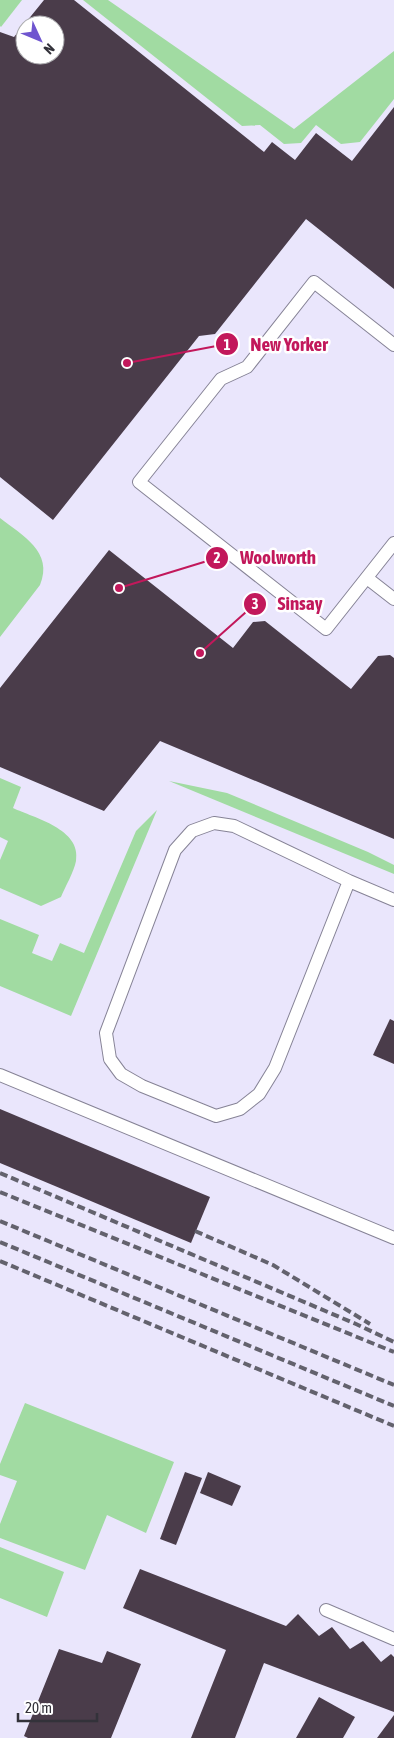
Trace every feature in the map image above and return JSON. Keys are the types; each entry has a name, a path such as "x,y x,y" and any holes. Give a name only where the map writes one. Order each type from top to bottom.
{"lane":[{"path":"394,345 314,282 247,367 221,379 138,482 326,630 394,543"},
{"path":"367,578 394,599"},
{"path":"349,880 275,1068 259,1094 240,1109 216,1116 142,1086 120,1074 110,1059 106,1033 175,850 192,831 214,823 234,826 394,900"},
{"path":"0,1075 394,1238"},
{"path":"326,1610 394,1639"}],"green space":[{"path":"0,0 22,0 1,27 0,26"},
{"path":"83,0 108,0 294,129 394,51 394,99 360,142 341,144 316,125 301,143 284,144 260,125 242,126"},
{"path":"0,518 34,546 43,563 43,573 40,585 0,637"},
{"path":"0,778 21,787 13,808 55,826 72,841 76,850 75,865 61,897 41,906 0,888 0,860 8,841 0,837"},
{"path":"169,781 227,793 244,800 368,852 394,865 394,874"},
{"path":"157,810 71,1016 0,986 0,919 39,935 32,953 52,961 60,943 84,953 136,831"},
{"path":"25,1403 174,1462 146,1533 107,1515 85,1570 0,1538 0,1524 17,1481 0,1475 0,1464"},
{"path":"0,1547 64,1572 47,1617 0,1598"}],"building":[{"path":"44,0 74,0 264,152 272,142 295,160 316,133 352,161 394,107 394,289 306,219 215,334 199,336 53,520 0,477 0,32 15,36 15,65 65,65 65,15 32,15"},
{"path":"109,550 233,648 253,622 265,621 351,689 378,656 390,655 394,658 394,839 160,741 104,811 0,767 0,688"},
{"path":"390,1019 394,1021 394,1064 373,1055"},
{"path":"0,1109 210,1197 191,1243 0,1163"},
{"path":"185,1472 202,1478 176,1545 160,1539"},
{"path":"208,1472 241,1486 232,1506 200,1493"},
{"path":"140,1569 286,1626 298,1614 319,1636 332,1627 350,1649 363,1641 381,1662 391,1654 394,1657 394,1712 264,1663 235,1738 191,1738 226,1650 123,1608"},
{"path":"59,1649 102,1663 107,1651 141,1664 111,1738 28,1738 24,1736"},
{"path":"319,1697 355,1717 343,1738 296,1738"},
{"path":"394,1715 394,1738 377,1738"}],"railway":[{"path":"0,1173 356,1324 394,1342"},
{"path":"0,1192 394,1352"},
{"path":"0,1221 394,1385"},
{"path":"195,1231 273,1265 370,1324"},
{"path":"0,1242 394,1406"},
{"path":"0,1261 394,1426"}],"place":[{"name":"New Yorker","path":"127,363"},
{"name":"Woolworth","path":"119,588"},
{"name":"Sinsay","path":"200,653"}]}
